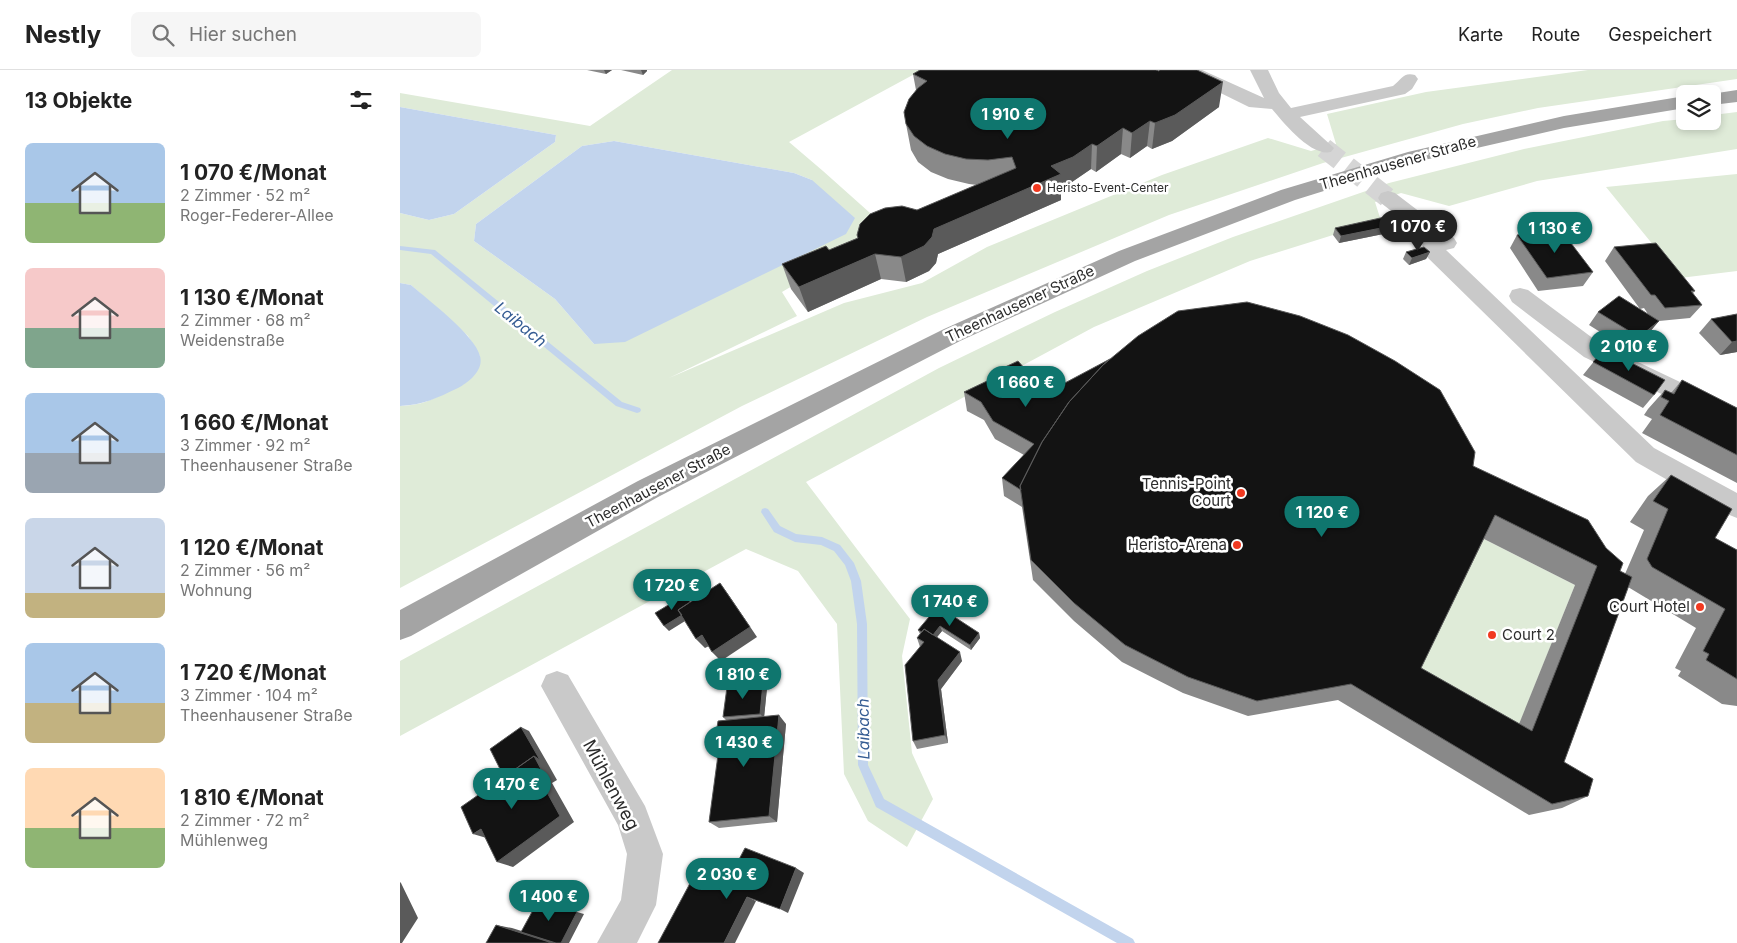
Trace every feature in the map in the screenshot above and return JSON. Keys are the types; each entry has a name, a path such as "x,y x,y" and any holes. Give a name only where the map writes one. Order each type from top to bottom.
{"main road":[{"path":"1721,98 1737,96"},
{"name":"Theenhausener Straße","path":"400,626 648,489 952,334 1127,256 1288,195 1415,156 1564,122 1676,103"}],"street":[{"path":"1188,70 1256,102 1280,109 1399,90 1406,86 1409,79"},
{"path":"1259,70 1264,85 1280,109 1324,148"},
{"path":"1388,198 1461,254"},
{"path":"1431,232 1434,252 1645,456 1737,506"},
{"path":"1520,296 1593,351 1737,420"},
{"name":"Mühlenweg","path":"557,686 633,818 645,854 638,905 616,943"}],"green space":[{"path":"672,70 922,70 789,142 888,229 782,292 797,316 669,378 844,303 922,283 987,247 1162,175 1268,138 1311,151 1336,144 1327,114 1426,92 1588,70 1737,70 1737,79 1696,85 1676,85 1676,88 1538,108 1463,124 1323,163 1169,215 927,317 742,406 400,588 400,406 415,404 437,397 454,384 480,356 468,336 411,285 400,283 400,213 429,220 454,214 555,142 556,135 400,107 400,93 590,126","holes":["614,141 794,173 812,180 594,344 555,299 474,241 476,224 582,146"]},
{"path":"1737,112 1737,149 1537,181 1449,206 1401,193 1375,202 1382,224 1333,235 1250,261 1094,327 806,482 910,619 902,656 912,753 933,799 907,847 868,821 844,774 837,624 798,571 746,549 400,736 400,661 939,368 1055,312 1147,271 1233,237 1389,183 1524,149 1663,121 1676,120 1676,130 1721,130 1721,114"},
{"path":"1737,174 1737,271 1680,278 1606,187"},
{"name":"Court 2","path":"1478,536 1575,585 1511,745 1405,684"}],"water":[{"path":"400,107 556,135 555,142 454,214 429,220 400,213"},
{"path":"614,141 794,173 812,180 855,218 846,234 625,342 594,344 555,299 474,241 476,224 582,146"},
{"path":"400,283 411,285 460,328 470,338 481,361 475,375 458,388 423,403 400,406"}],"building":[{"name":"Heristo-Event-Center","path":"920,70 1197,70 1223,82 1175,115 1155,123 1150,121 1132,133 1123,128 1097,146 1092,144 1073,157 1051,166 1061,174 934,229 932,237 924,246 901,257 875,254 799,287 782,264 826,246 829,250 858,238 860,224 870,214 885,208 902,206 917,210 1016,168 1012,157 988,160 966,159 945,154 927,146 914,136 906,124 904,112 909,99 927,81 913,74"},
{"path":"1394,215 1401,224 1341,236 1335,228"},
{"path":"1561,230 1593,272 1547,278 1517,235"},
{"path":"1656,243 1695,291 1691,291 1702,305 1665,308 1655,295 1651,295 1614,247"},
{"path":"1424,247 1430,252 1412,258 1406,252"},
{"path":"1619,296 1659,321 1639,337 1598,312"},
{"name":"Heristo-Arena","path":"1247,302 1300,316 1348,335 1395,361 1440,390 1475,452 1473,466 1588,520 1606,548 1623,563 1620,571 1632,577 1564,762 1593,779 1588,796 1552,804 1351,684 1257,701 1188,677 1125,645 1074,603 1031,560 1020,486 1042,442 1069,402 1103,365 1138,336 1178,311","holes":["1495,515 1597,566 1532,731 1421,668"]},
{"path":"1737,314 1737,341 1732,342 1711,319"},
{"path":"1604,349 1665,380 1654,395 1593,362"},
{"path":"1110,359 1069,402 1042,442 1020,486 1021,490 1002,478 1034,444 993,421 981,402 964,392 1006,372 1003,368 1018,361 1046,393"},
{"path":"1682,380 1737,408 1737,455 1660,415 1669,401 1661,397 1665,390 1674,394"},
{"path":"1671,475 1732,509 1715,538 1737,550 1737,679 1706,660 1709,654 1703,651 1725,609 1652,567 1647,559 1668,509 1653,501"},
{"path":"720,583 750,627 712,652 702,635 696,639 678,610"},
{"path":"685,595 690,602 678,610 682,615 664,626 655,613"},
{"path":"934,611 946,619 950,614 979,633 970,645 940,626 933,635 924,629 922,632 918,630"},
{"path":"924,629 960,652 938,680 945,735 913,741 905,665 924,642 917,638"},
{"path":"763,683 760,714 723,717 727,687"},
{"path":"779,715 769,816 709,822 718,755 713,755 718,721"},
{"path":"521,727 540,760 534,756 504,777 490,749"},
{"path":"534,756 543,773 538,776 560,816 497,862 481,829 473,834 461,807"},
{"path":"745,848 796,868 780,909 747,897 724,943 658,943 695,874 725,886"},
{"path":"538,901 577,912 561,943 521,932"},
{"path":"496,925 549,942 549,943 486,943"}],"waterway":[{"name":"Laibach","path":"400,248 433,252 619,404 637,410"},
{"name":"Laibach","path":"765,512 777,529 795,538 822,541 837,548 849,563 856,581 862,624 863,765 880,803 1129,943"}],"tunnel":[{"path":"1324,148 1388,198"}],"place":[{"name":"Heristo-Event-Center","path":"1037,188"},
{"name":"Tennis-Point Court","path":"1241,493"},
{"name":"Heristo-Arena","path":"1237,545"},
{"name":"Court Hotel","path":"1700,607"},
{"name":"Court 2","path":"1492,635"}]}
